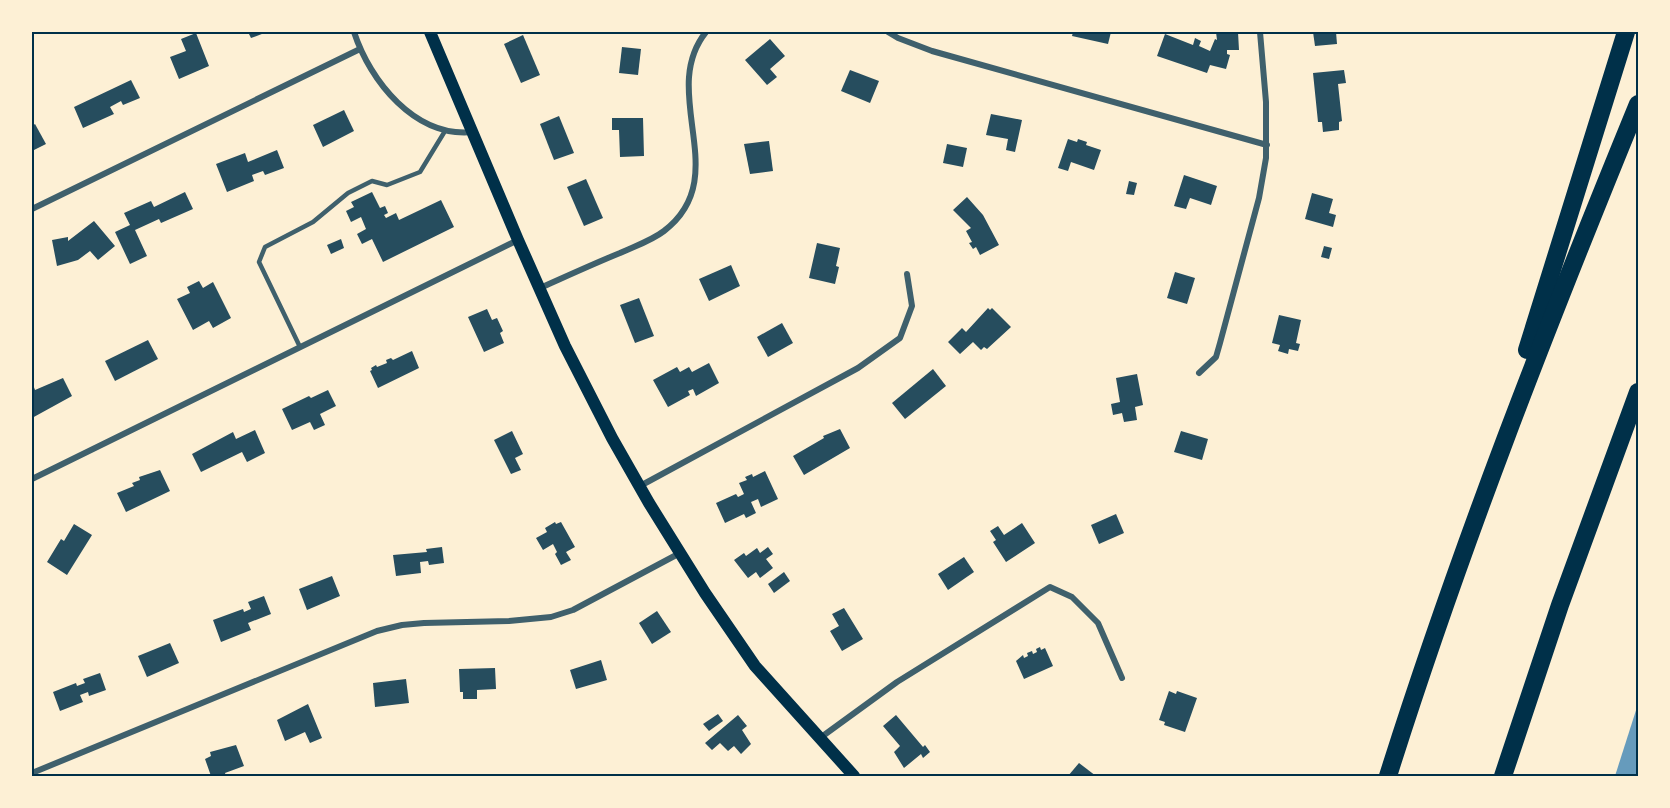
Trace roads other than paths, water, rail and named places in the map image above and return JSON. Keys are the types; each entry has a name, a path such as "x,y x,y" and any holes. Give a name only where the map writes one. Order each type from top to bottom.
{"highway":[{"path":"1388,777 1475,518 1626,32"},
{"path":"1475,518 1563,288 1638,104"},
{"path":"1503,777 1560,605 1638,392"}],"main road":[{"path":"430,32 565,346 639,486 680,553 755,666 854,777"}],"street":[{"path":"354,32 360,48 381,85 403,107 433,127 458,134 474,132"},
{"path":"540,288 652,238 674,223 683,211 690,197 696,165 695,134 688,96 689,69 698,42 706,32"},
{"path":"888,32 932,51 1267,145"},
{"path":"1199,373 1216,357 1259,198 1267,145 1260,32"},
{"path":"32,209 360,48"},
{"path":"32,479 518,240"},
{"path":"639,486 858,368 900,338 912,306 907,274"},
{"path":"32,773 377,631 424,623 509,621 551,617 573,610 680,553"},
{"path":"820,738 897,682 1050,587 1072,597 1098,624 1122,678"}],"lane":[{"path":"300,347 259,262 265,247 313,222 348,193 372,182 387,185 420,172 445,131"}],"water":[{"path":"1638,704 1638,776 1615,776"}]}
